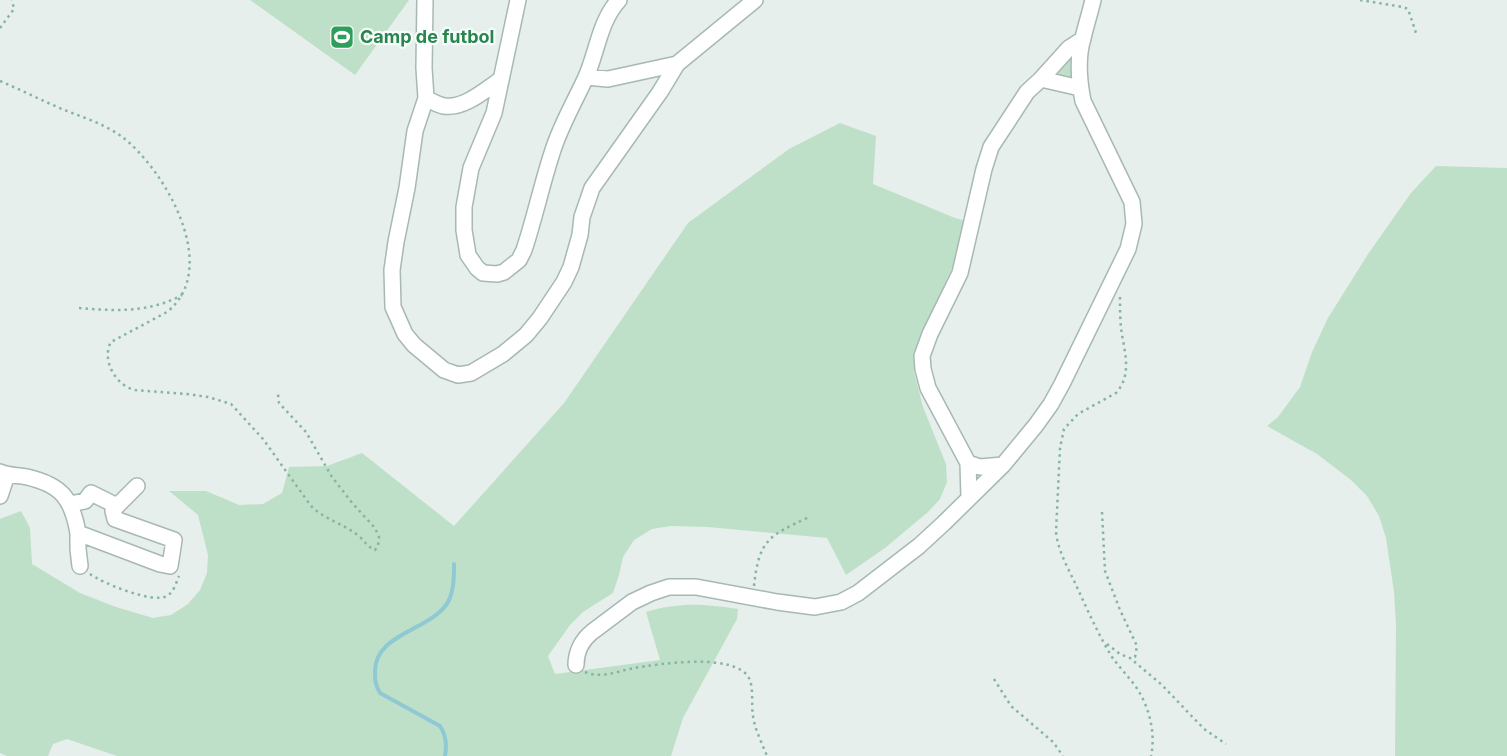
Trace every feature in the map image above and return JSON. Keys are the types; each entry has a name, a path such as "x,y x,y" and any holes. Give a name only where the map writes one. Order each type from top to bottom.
{"street":[{"path":"425,0 424,68 426,98 414,131 407,188 396,242 392,270 393,307 406,334 422,353 451,374 464,374 483,367 503,354 526,335 545,312 571,267 580,235 582,217 592,188 660,92 677,64 755,0"},
{"path":"518,0 494,113 471,168 464,207 464,230 468,255 477,268 483,273 490,274 504,272 512,267 519,260 524,250 553,149 586,77 602,29 619,0"},
{"path":"576,665 578,653 586,637 619,611 651,593 669,588 689,587 802,606 832,605 849,598 919,546 969,498 1002,466 1051,404 1085,338 1133,236 1132,202 1093,124 1083,101 1080,88 1079,75 1082,38 1093,0"},
{"path":"969,498 968,463 928,388 922,356 930,334 960,273 984,169 991,147 1027,92 1062,55 1082,38"},
{"path":"586,77 608,79 677,64"},
{"path":"1041,79 1080,88"},
{"path":"426,98 443,106 454,106 463,103 500,80"},
{"path":"968,463 980,466 1002,466"},
{"path":"0,496 4,474 28,478 46,484 63,494 70,504 78,533 80,566"},
{"path":"78,533 170,566 174,540 114,519 113,512 116,506 137,486"},
{"path":"70,504 85,501 91,493 116,506"}],"path":[{"path":"0,28 14,9 12,0"},
{"path":"1360,0 1408,9 1416,33"},
{"path":"0,81 104,126 120,136 139,153 169,194 187,238 190,259 188,282 183,295 167,312 111,342 108,350 108,360 119,381 128,389 193,394 231,404 263,439 311,506 317,512 351,531 370,548 376,550 379,537 376,528 332,478 306,432 279,403 278,394"},
{"path":"1118,270 1121,325 1126,362 1125,377 1121,388 1116,393 1078,414 1064,429 1060,448 1056,538 1093,623 1112,657 1136,686 1147,707 1153,741 1151,756"},
{"path":"79,308 124,311 145,308 183,295"},
{"path":"1102,512 1105,571 1120,610 1137,646 1135,657 1130,658"},
{"path":"753,598 758,561 762,549 770,538 779,531 809,517"},
{"path":"80,566 102,581 157,599 167,596 173,591 180,574 170,566"},
{"path":"1105,642 1130,658 1173,695 1204,729 1226,744"},
{"path":"576,665 587,673 594,675 680,663 716,662 737,667 748,676 754,725 767,756"},
{"path":"994,679 1011,706 1053,742 1064,756"}],"green space":[{"name":"Camp de futbol","path":"250,0 409,0 355,75"},
{"path":"1074,53 1074,79 1055,75 1055,72"},
{"path":"840,123 876,136 873,184 963,220 957,257 929,318 914,372 923,407 946,464 947,482 940,499 928,512 885,548 846,575 827,538 708,527 671,526 652,529 634,540 623,557 613,593 583,612 570,625 548,656 555,674 660,660 646,612 681,605 738,609 737,619 683,718 671,756 117,756 67,739 53,744 48,756 7,756 0,753 0,519 21,511 30,528 32,564 80,593 116,607 153,618 171,615 188,604 200,590 207,573 208,555 198,515 169,491 206,491 239,505 263,504 282,493 289,467 327,466 362,453 454,526 564,403 688,223 789,149"},
{"path":"1436,166 1507,168 1507,756 1395,756 1396,626 1394,592 1386,538 1379,516 1367,496 1351,480 1317,454 1267,426 1278,417 1300,387 1312,352 1328,318 1368,254 1411,193"}],"waterway":[{"path":"445,756 446,740 440,726 380,693 377,687 375,671 377,658 384,648 430,619 448,602 453,588 454,564"}],"place":[{"name":"Camp de futbol","path":"342,37"}]}
